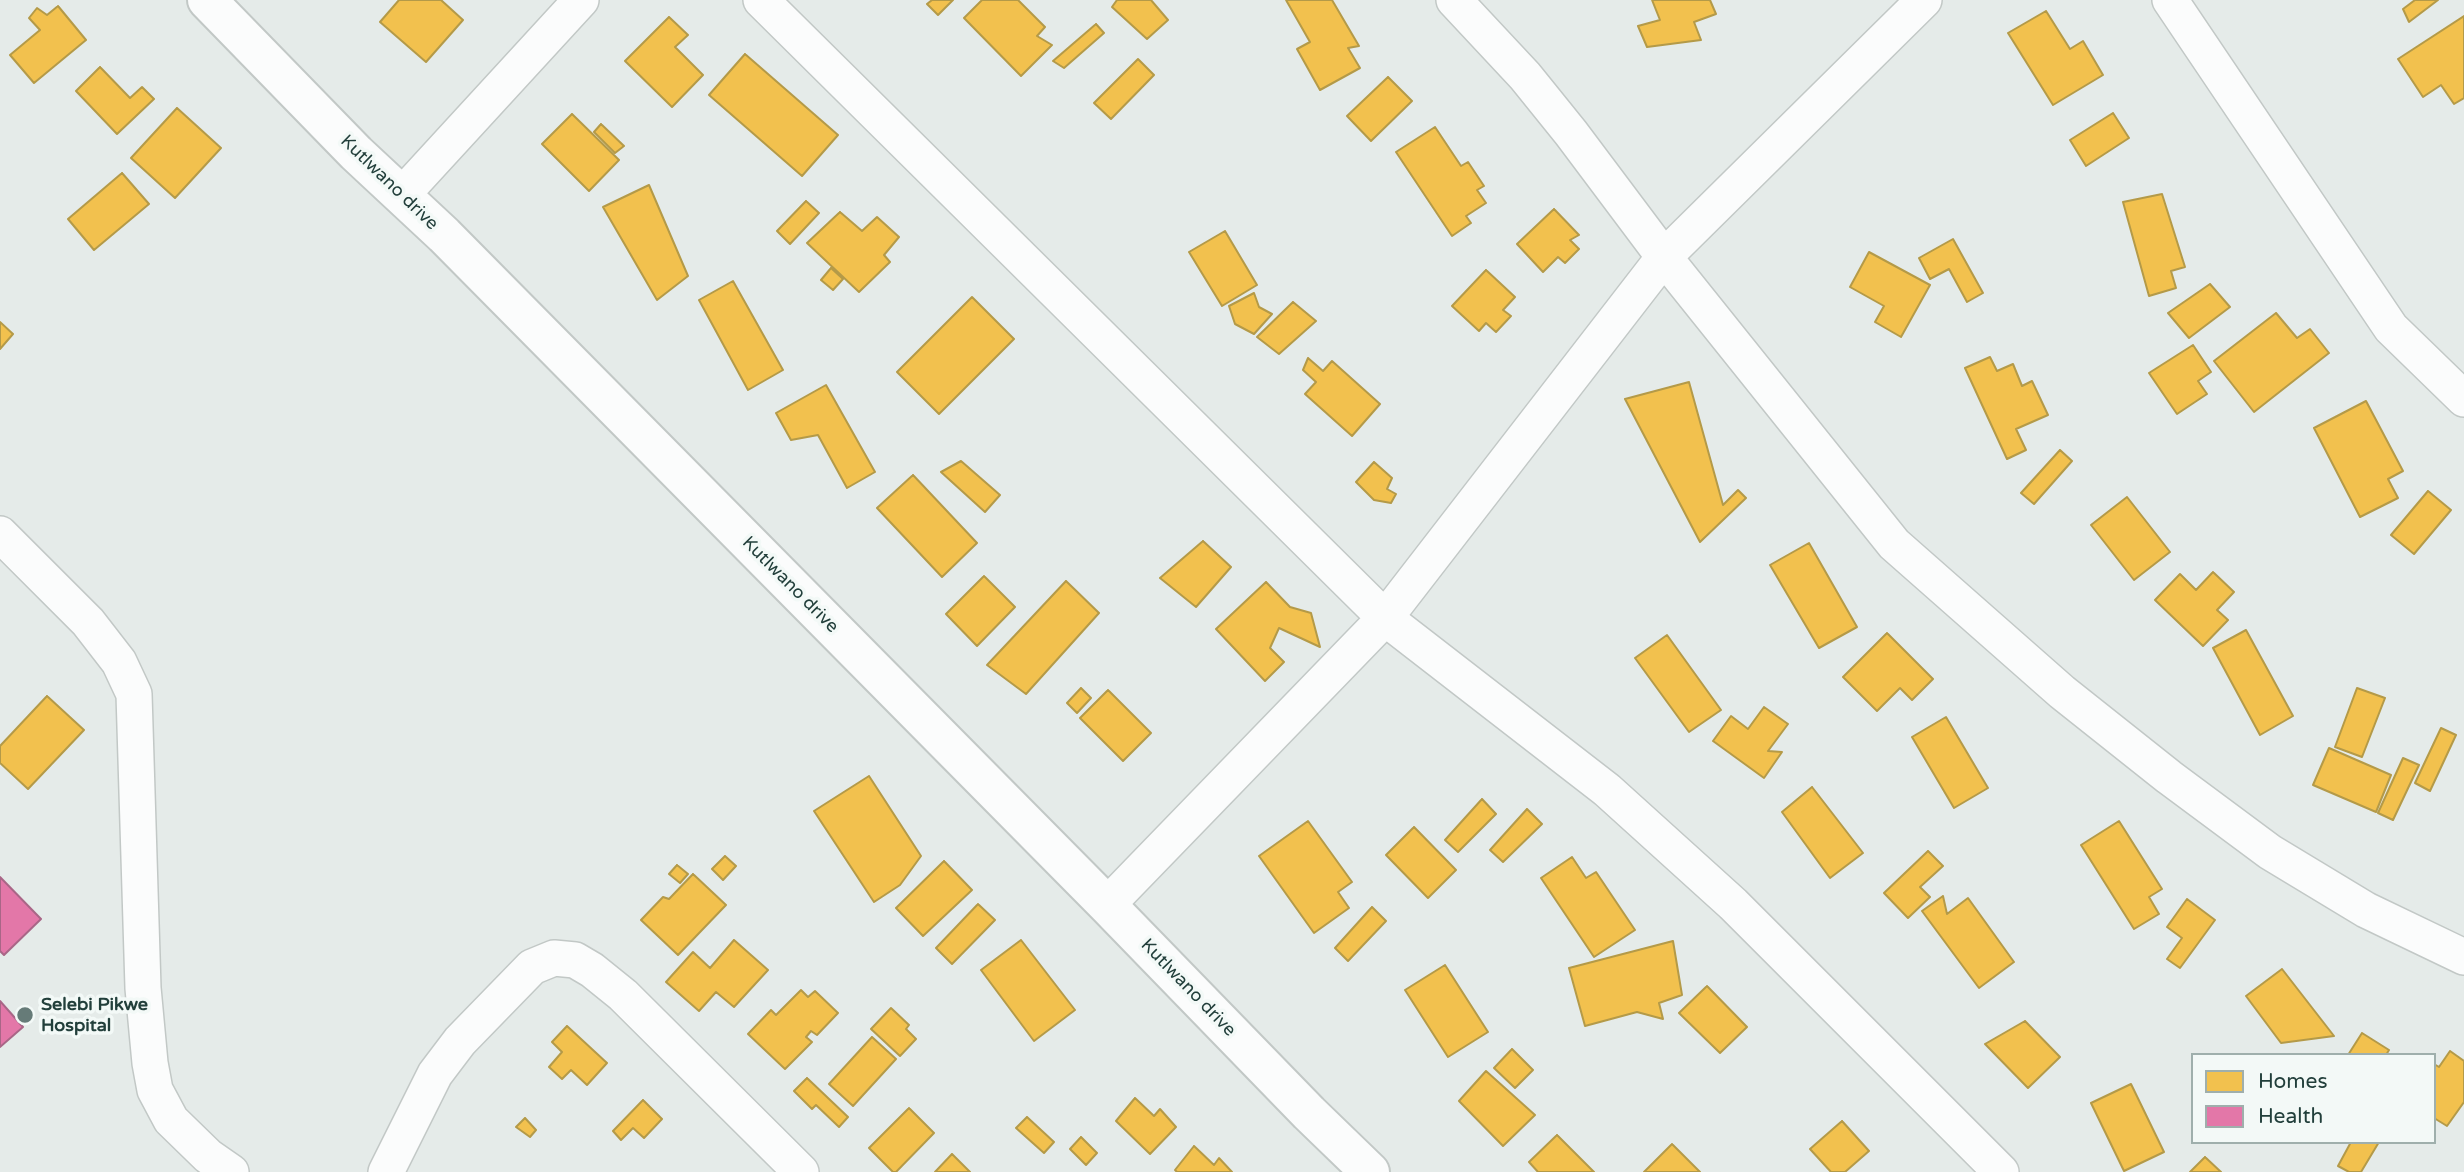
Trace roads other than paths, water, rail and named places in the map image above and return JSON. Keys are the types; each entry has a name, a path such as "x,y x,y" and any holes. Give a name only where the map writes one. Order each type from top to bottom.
{"street":[{"name":"Kutlwano drive","path":"207,0 1370,1172"},
{"path":"401,196 581,0"},
{"path":"761,0 1385,618 1617,799 1733,904 2001,1172"},
{"path":"1454,0 1525,76 1664,257 1894,544 2062,692 2169,777 2270,852 2366,910 2464,957"},
{"path":"1107,905 1385,618 1664,257 1924,0"},
{"path":"2170,0 2391,328 2464,399"},
{"path":"0,534 88,622 119,662 134,694 143,988 155,1090 171,1120 208,1156 231,1172"},
{"path":"386,1172 435,1074 460,1041 531,967 555,958 575,960 623,995 801,1172"}],"place":[{"name":"Selebi Pikwe Hospital","path":"25,1015"}]}
